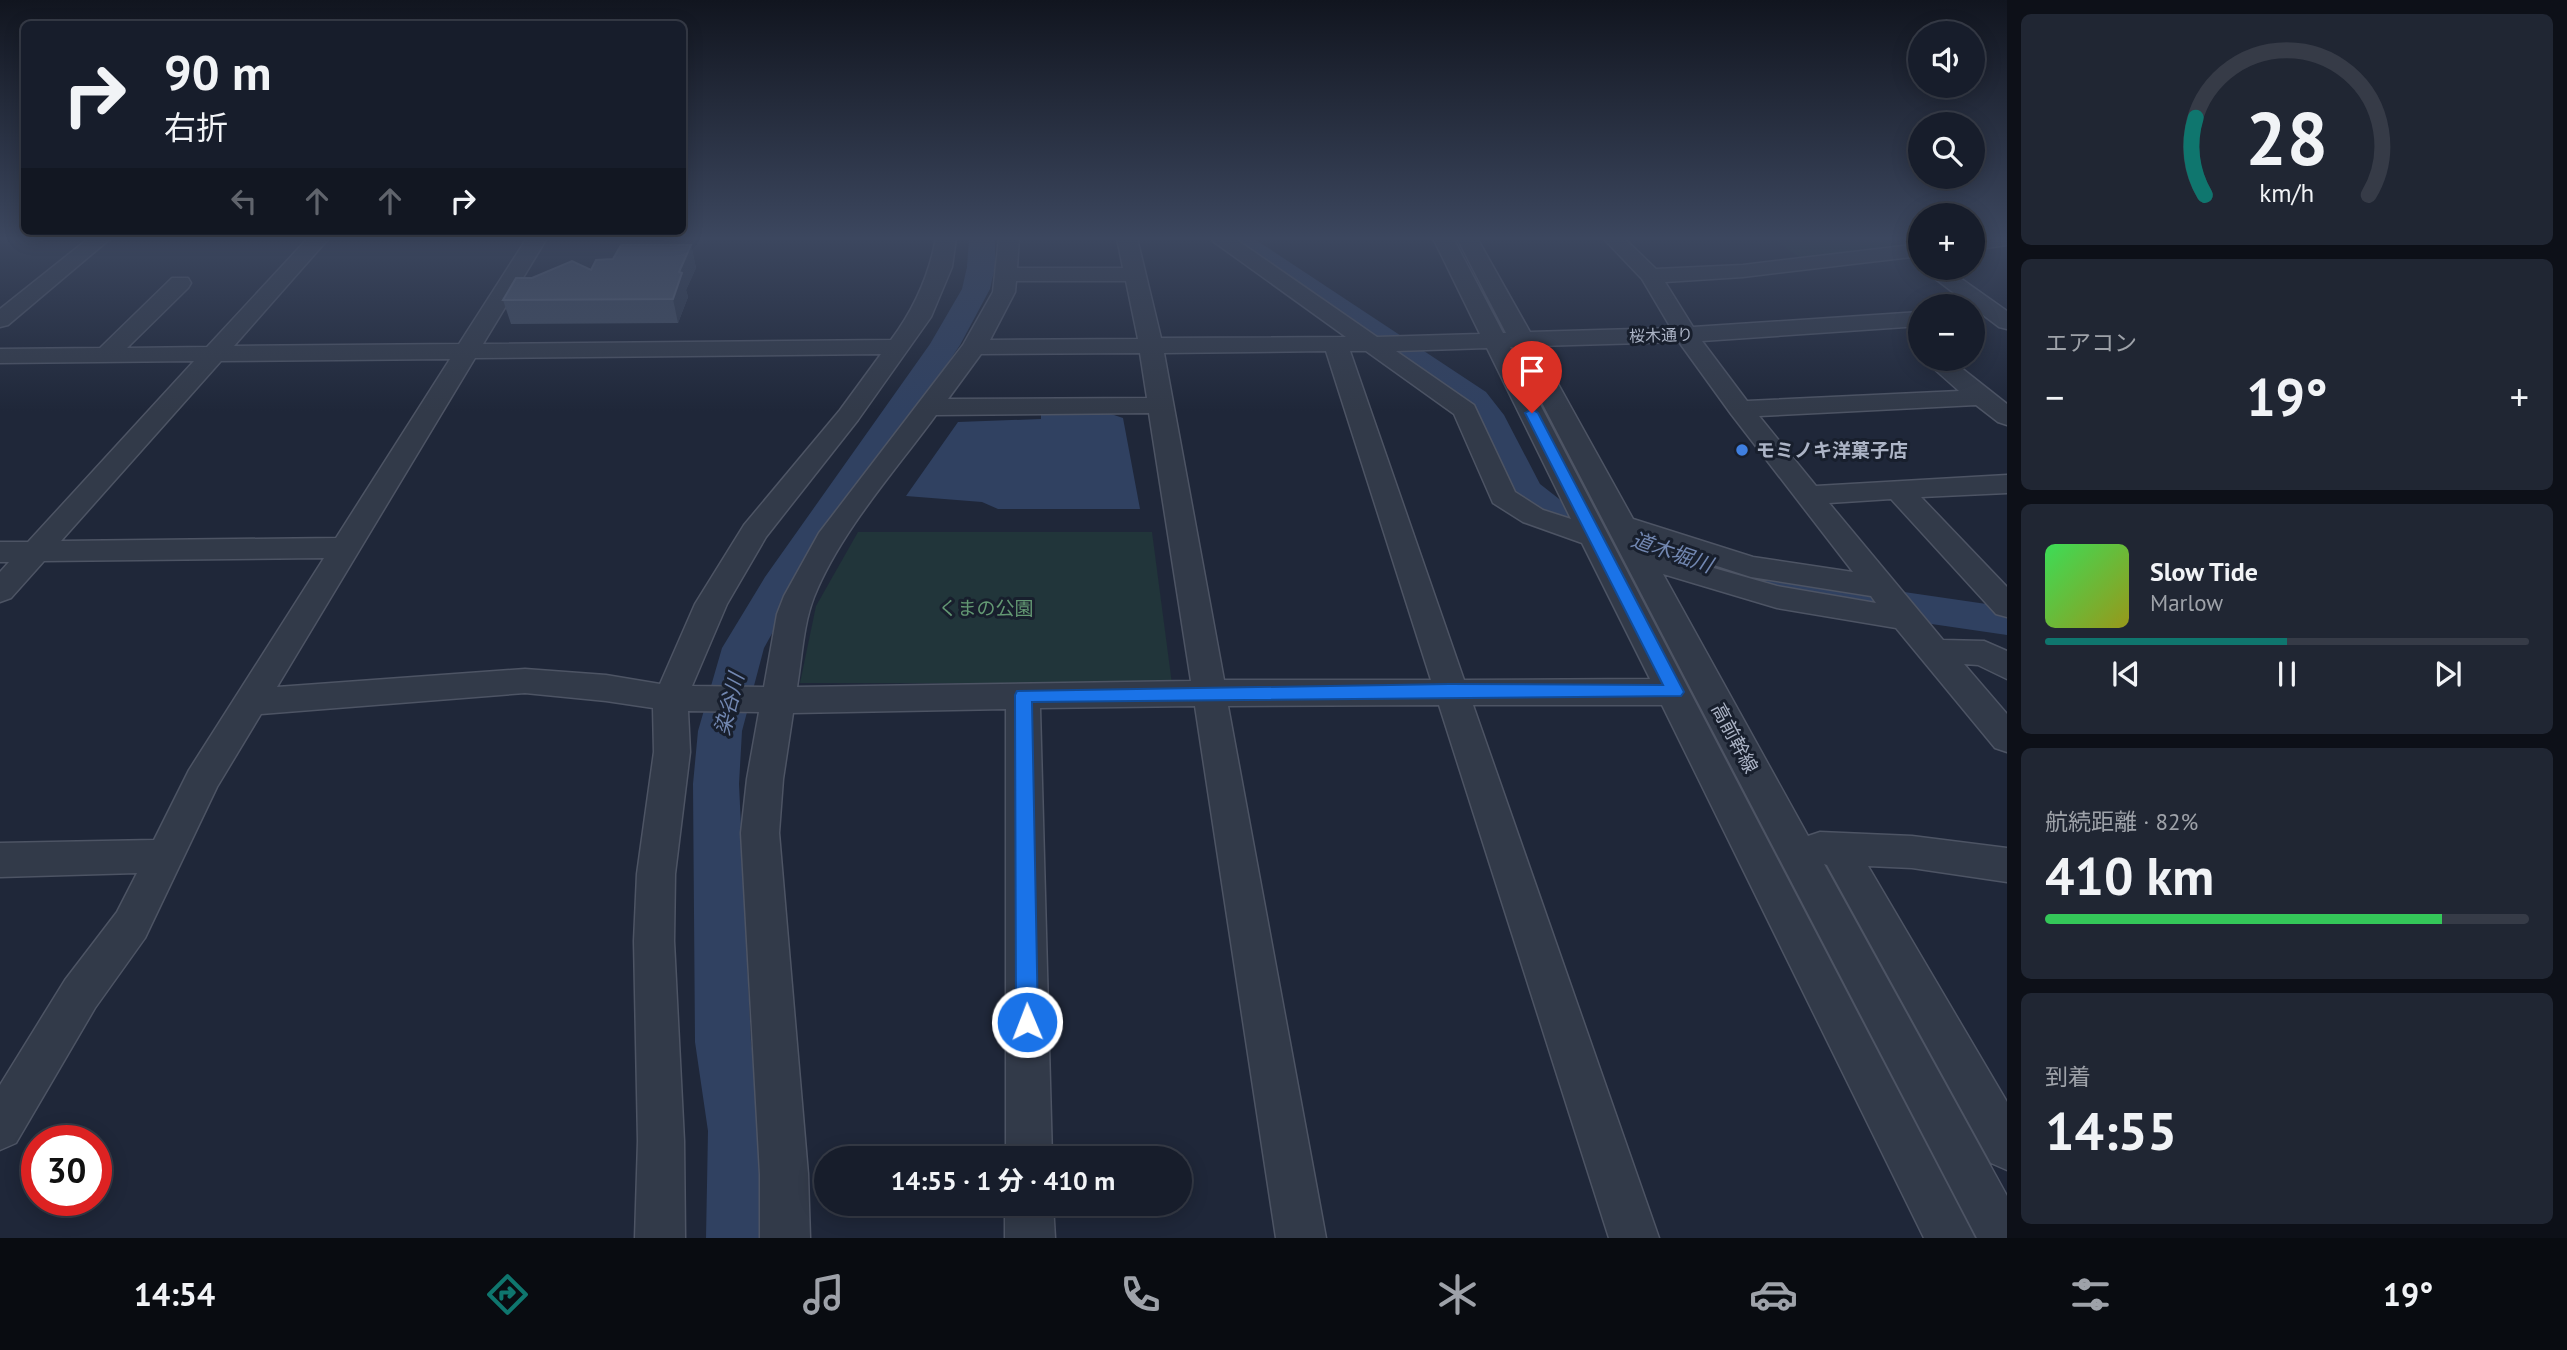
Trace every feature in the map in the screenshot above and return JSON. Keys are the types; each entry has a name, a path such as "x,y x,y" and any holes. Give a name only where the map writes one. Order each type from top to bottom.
{"street":[{"path":"0,320 30,296"},
{"path":"106,355 167,296"},
{"path":"0,591 267,296"},
{"path":"0,1127 80,995 131,925 202,780 501,296"},
{"path":"660,1238 661,1141 654,941 656,874 672,752 674,698 711,604 754,532 900,347 920,317 929,296"},
{"path":"785,1238 784,1174 760,833 773,699 799,596 829,540 974,347 1002,296"},
{"path":"1138,296 1151,346 1301,1238"},
{"path":"1304,296 1465,410 1503,497 1533,516 1608,531 1788,575 1881,587"},
{"path":"1335,296 1404,343"},
{"name":"高前幹線","path":"1480,296 1507,339 1608,531 1675,692 1748,843 1950,1238"},
{"name":"高前幹線","path":"1490,296 1507,339"},
{"path":"1663,296 1686,335 1740,409 1906,620 2007,738"},
{"path":"1970,296 1995,314"},
{"name":"桜木通り","path":"1374,344 1686,335 1891,322 1908,327"},
{"path":"1335,343 1449,691 1634,1238"},
{"path":"974,347 1374,344"},
{"path":"0,356 900,347"},
{"path":"1950,371 2007,417"},
{"path":"1740,409 1982,397"},
{"path":"929,407 1161,405"},
{"path":"1809,495 2007,484"},
{"path":"1898,490 2007,606"},
{"name":"高前幹線","path":"1608,531 1637,556 2003,1238"},
{"path":"0,552 347,548"},
{"path":"1637,556 1777,597 1906,620"},
{"path":"1936,652 1984,653 2007,667"},
{"path":"251,702 525,681 606,688 674,698 773,699 1449,691 1675,692"},
{"path":"1023,695 1029,1146"},
{"path":"1792,846 1912,852 2006,867"},
{"path":"1838,849 2007,1147"},
{"path":"0,860 163,856"},
{"path":"1029,1216 1030,1238"}],"green space":[{"name":"くまの公園","path":"858,532 1152,532 1172,684 800,683 816,606"}],"water":[{"path":"1108,413 1123,418 1140,509 998,509 982,502 906,496 958,422 1041,419 1041,414"}],"building":[{"path":"505,296 674,296 673,299 503,300"}],"waterway":[{"name":"染谷川","path":"737,1238 737,1131 723,1042 716,784 720,731 743,648 779,586 945,345 972,296"},
{"name":"道木堀川","path":"1322,296 1475,399 1488,415 1526,490 1550,510 1750,579 1808,592 2007,621"}],"place":[{"name":"モミノキ洋菓子店","path":"1742,450"}],"route":[{"path":"1027,1022 1023,695 1675,692 1532,413"}]}
